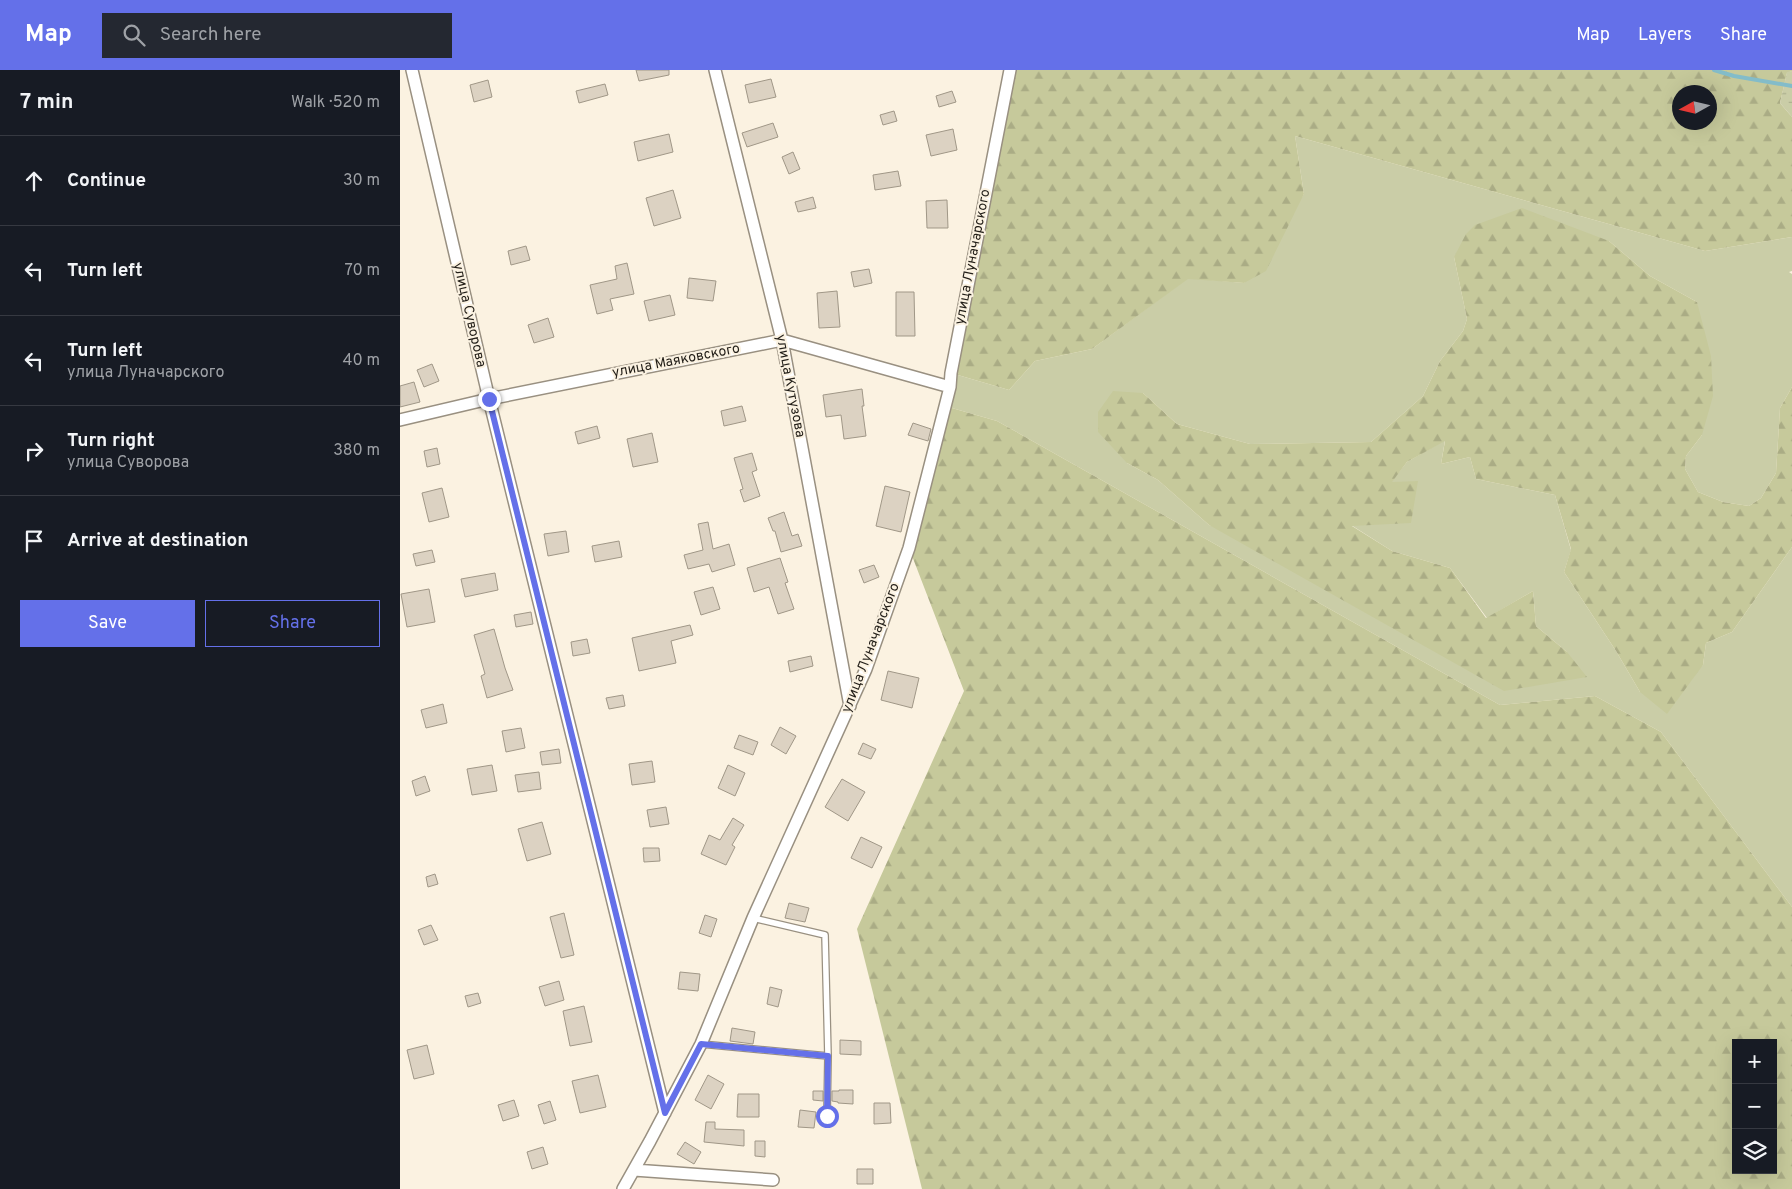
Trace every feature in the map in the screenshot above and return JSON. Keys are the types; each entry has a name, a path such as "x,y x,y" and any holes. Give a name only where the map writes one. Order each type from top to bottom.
{"street":[{"name":"улица Суворова","path":"412,70 489,399 665,1113"},
{"name":"улица Кутузова","path":"715,70 782,340 850,706"},
{"name":"улица Луначарского","path":"623,1189 701,1044 753,918 866,669 909,548 950,387 951,373 1010,70"},
{"name":"улица Маяковского","path":"400,420 489,399 782,340 950,387"},
{"path":"634,1170 773,1180"}],"lane":[{"path":"753,918 825,936 828,1056 827,1116"},
{"path":"701,1044 828,1056"}],"green space":[{"path":"1010,70 1792,70 1787,73 1780,103 1792,117 1792,237 1705,251 1295,136 1304,194 1266,271 1244,283 1188,279 1092,349 1035,361 1009,390 951,373"},
{"path":"1792,71 1792,117 1780,103 1787,72"},
{"path":"1295,136 1705,251 1792,237 1792,271 1789,272 1792,274 1792,387 1780,408 1776,473 1761,498 1749,506 1723,502 1698,492 1685,469 1686,456 1702,435 1697,302 1650,276 1609,241 1454,257 1467,319 1463,331 1440,361 1423,396 1371,442 1250,444 1177,424 1143,393 1127,463 1158,480 1209,525 1567,652 1536,626 1533,591 1487,618 1450,568 1392,551 1351,525 1407,462 1445,440 1441,464 1470,457 1476,479 1555,495 1571,550 1564,572 1616,651 1640,692 1703,665 1706,643 1732,632 1792,547 1792,907 1661,732 1595,696 1500,705 997,421 945,406 951,373 1009,390 1035,361 1092,349 1188,278 1244,283 1304,194"},
{"path":"1522,208 1609,241 1650,276 1697,302 1711,356 1713,396 1702,435 1686,456 1685,469 1698,492 1723,502 1749,506 1761,498 1776,473 1780,408 1792,387 1792,547 1732,632 1706,643 1703,665 1667,714 1640,692 1616,651 1564,572 1571,549 1555,495 1476,479 1470,457 1441,464 1445,441 1407,462 1392,482 1418,481 1411,523 1352,526 1392,551 1450,568 1486,618 1533,591 1536,626 1567,652 1587,677 1504,691 1209,525 1158,480 1127,463 1098,432 1098,412 1113,391 1143,393 1177,424 1250,444 1371,442 1423,396 1440,361 1463,331 1467,319 1454,257 1466,234 1475,225"},
{"path":"945,406 997,421 1500,705 1595,696 1661,732 1792,907 1792,1189 922,1189 857,929 964,691 909,548"}],"building":[{"path":"636,70 669,70 669,75 639,81"},
{"path":"771,79 776,97 749,103 745,85"},
{"path":"488,80 492,97 474,102 470,85"},
{"path":"605,84 608,95 579,103 576,91"},
{"path":"952,91 956,102 939,107 936,96"},
{"path":"894,111 897,121 883,125 880,115"},
{"path":"773,123 778,137 747,147 742,133"},
{"path":"953,129 957,150 931,156 926,135"},
{"path":"669,134 673,152 638,161 634,142"},
{"path":"793,152 800,169 789,174 782,157"},
{"path":"898,171 901,186 875,190 873,175"},
{"path":"673,190 681,218 654,226 646,198"},
{"path":"813,197 816,208 798,212 795,202"},
{"path":"947,200 948,228 927,228 926,201"},
{"path":"526,246 530,260 511,265 508,251"},
{"path":"627,263 634,294 610,299 613,310 597,314 590,285 617,279 615,266"},
{"path":"869,269 872,283 854,287 851,272"},
{"path":"689,278 716,281 713,301 687,298"},
{"path":"837,291 840,327 819,328 817,293"},
{"path":"896,292 914,292 915,336 896,336"},
{"path":"670,295 675,315 649,321 644,301"},
{"path":"548,318 554,337 534,343 528,325"},
{"path":"432,364 439,381 424,387 417,370"},
{"path":"414,382 420,402 400,407 400,386"},
{"path":"862,389 866,436 844,439 841,415 826,417 823,395"},
{"path":"742,406 746,421 724,426 721,411"},
{"path":"913,423 931,429 928,441 908,435"},
{"path":"597,426 600,438 578,444 575,432"},
{"path":"652,433 658,462 633,467 627,439"},
{"path":"437,448 440,464 427,467 424,451"},
{"path":"752,453 757,470 752,472 760,496 744,502 740,490 743,489 734,458"},
{"path":"885,486 910,492 901,532 876,526"},
{"path":"442,488 449,517 429,522 422,493"},
{"path":"784,512 792,536 798,534 802,546 781,552 775,531 773,531 768,518"},
{"path":"708,522 713,549 729,544 735,565 712,572 709,564 688,569 684,555 703,550 698,524"},
{"path":"566,531 569,552 548,556 544,534"},
{"path":"619,541 622,557 595,562 592,546"},
{"path":"432,550 435,562 416,566 413,554"},
{"path":"780,558 788,582 785,583 794,609 778,614 769,587 754,592 747,568"},
{"path":"874,565 879,577 864,583 859,570"},
{"path":"495,573 498,590 465,597 461,579"},
{"path":"713,587 720,609 701,615 694,592"},
{"path":"429,589 435,622 407,627 401,594"},
{"path":"531,612 533,624 516,627 514,615"},
{"path":"690,625 693,635 671,641 676,663 639,671 632,638"},
{"path":"494,629 513,690 487,698 481,676 485,674 474,635"},
{"path":"587,639 590,653 573,656 571,642"},
{"path":"811,656 813,666 790,672 788,661"},
{"path":"888,671 919,678 912,708 881,700"},
{"path":"623,695 625,706 609,709 606,698"},
{"path":"443,704 447,723 426,728 421,710"},
{"path":"780,727 796,736 786,754 771,745"},
{"path":"521,728 525,748 506,752 502,731"},
{"path":"739,735 758,742 753,755 734,748"},
{"path":"863,743 876,749 871,759 858,754"},
{"path":"559,749 561,763 542,765 540,752"},
{"path":"652,761 655,782 632,785 629,764"},
{"path":"492,765 497,791 472,795 467,769"},
{"path":"728,765 745,773 735,796 718,788"},
{"path":"539,772 541,789 518,792 515,775"},
{"path":"425,776 430,791 416,796 412,781"},
{"path":"842,779 865,792 848,821 825,807"},
{"path":"666,807 669,824 650,827 647,810"},
{"path":"733,818 744,825 732,845 735,847 726,865 701,854 709,835 720,840"},
{"path":"542,822 551,854 527,861 518,829"},
{"path":"861,837 882,847 872,868 851,858"},
{"path":"643,848 659,848 660,861 644,862"},
{"path":"435,874 438,884 428,887 426,877"},
{"path":"789,903 809,908 805,922 785,918"},
{"path":"564,913 574,955 561,958 550,917"},
{"path":"705,915 717,919 711,937 699,933"},
{"path":"431,925 438,940 424,945 418,930"},
{"path":"680,972 700,974 698,991 678,989"},
{"path":"559,981 564,1000 545,1006 539,987"},
{"path":"770,987 782,990 778,1007 767,1004"},
{"path":"478,993 481,1003 468,1007 465,996"},
{"path":"584,1006 592,1042 570,1046 563,1011"},
{"path":"732,1028 755,1032 753,1044 730,1041"},
{"path":"840,1040 861,1041 861,1055 840,1054"},
{"path":"427,1045 434,1074 414,1079 407,1050"},
{"path":"598,1075 606,1107 580,1113 572,1081"},
{"path":"708,1075 724,1084 711,1109 695,1100"},
{"path":"853,1090 853,1104 832,1101 832,1091"},
{"path":"813,1091 823,1091 823,1101 813,1100"},
{"path":"738,1094 759,1094 759,1117 737,1117"},
{"path":"514,1100 519,1116 503,1121 498,1105"},
{"path":"550,1101 556,1120 544,1124 538,1105"},
{"path":"874,1103 890,1103 891,1123 874,1124"},
{"path":"800,1110 816,1112 814,1128 798,1127"},
{"path":"706,1122 715,1122 715,1129 744,1130 744,1146 704,1142"},
{"path":"755,1141 765,1141 765,1157 755,1156"},
{"path":"685,1142 701,1152 694,1164 677,1154"},
{"path":"543,1147 548,1164 532,1169 527,1152"},
{"path":"857,1169 873,1169 873,1184 857,1184"}],"waterway":[{"path":"1714,70 1734,76 1792,86"}],"route":[{"path":"489,399 665,1113 701,1044 828,1056 827,1116"}]}
